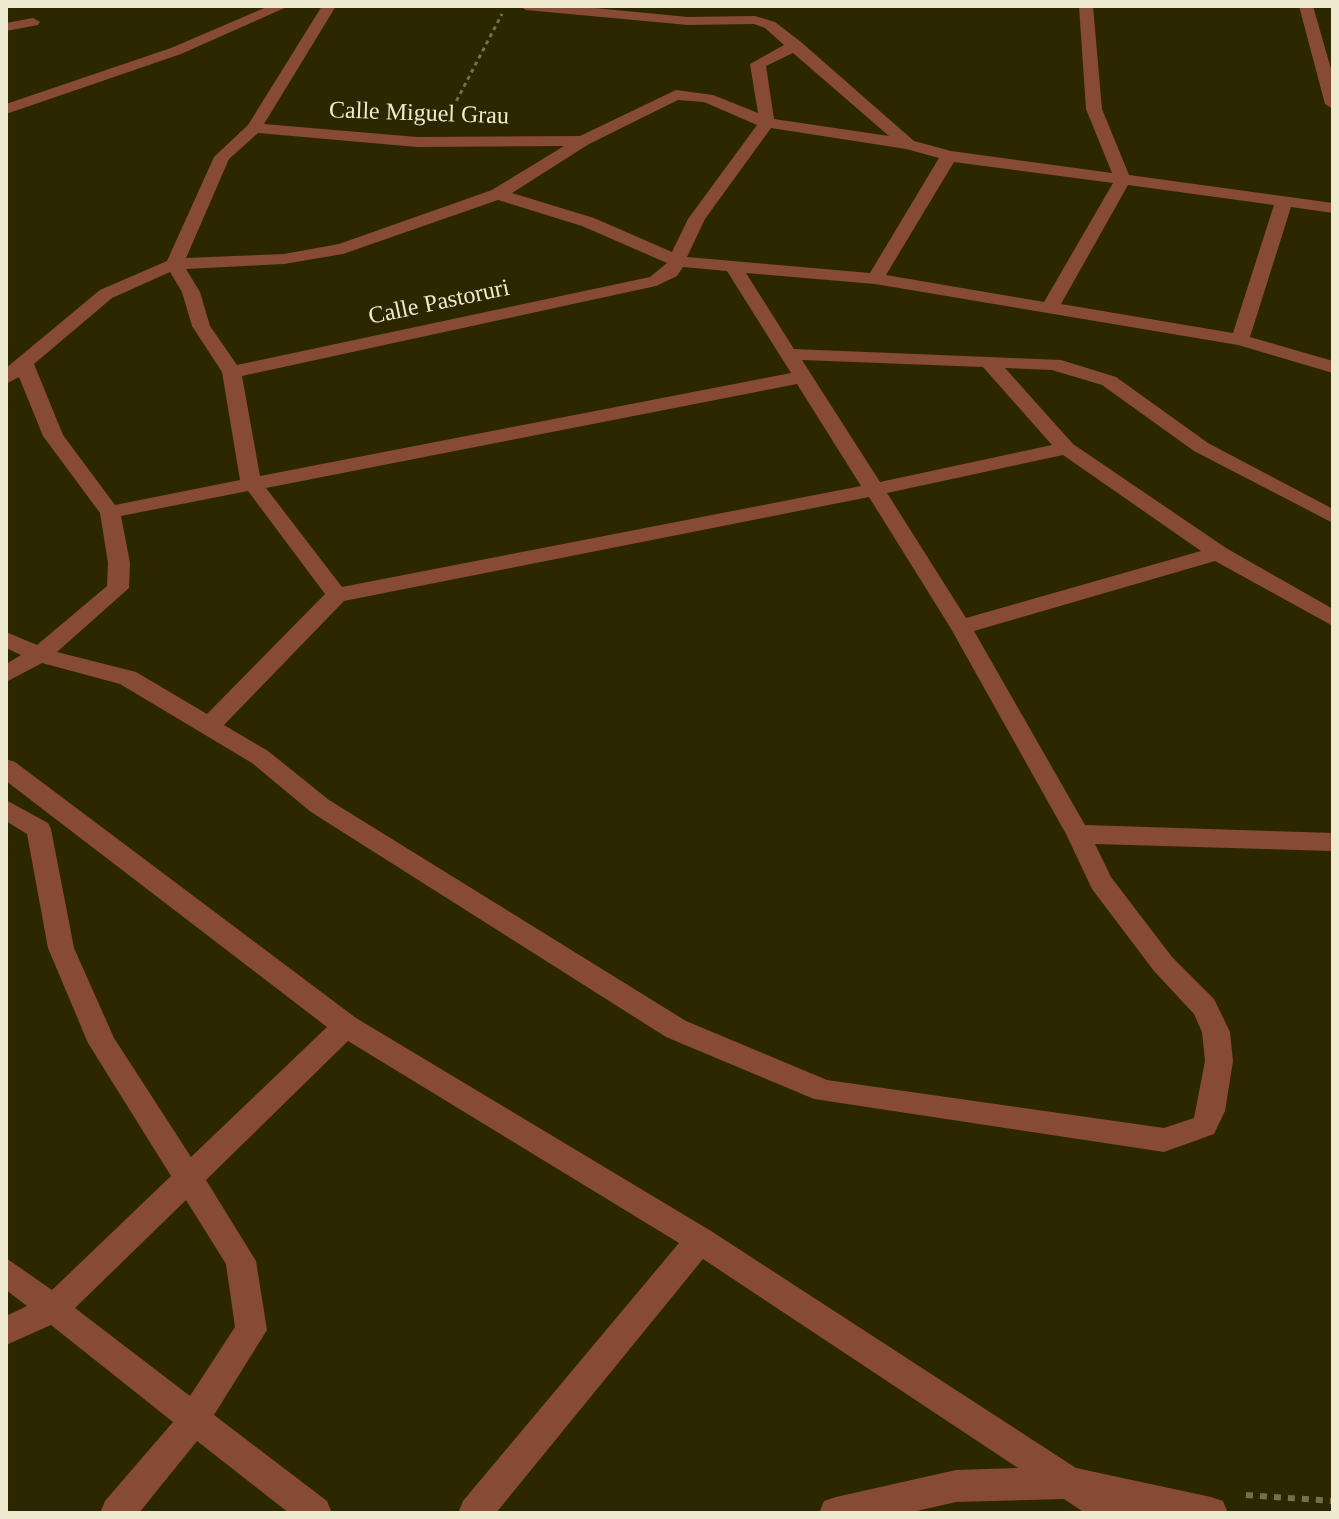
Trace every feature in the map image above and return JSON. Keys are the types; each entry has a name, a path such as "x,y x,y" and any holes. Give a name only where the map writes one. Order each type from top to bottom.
{"street":[{"path":"6,109 176,51 282,6"},
{"path":"174,264 222,157 254,128 329,6"},
{"path":"526,6 688,21 755,20 770,25 908,144"},
{"path":"1086,6 1094,109 1123,180"},
{"path":"1306,6 1333,104"},
{"path":"6,27 33,22"},
{"path":"678,261 697,219 767,123 758,64 796,45"},
{"path":"6,378 106,294 174,264 284,259 343,249 498,194 583,141 676,95 707,98 767,123 908,144 949,156 1333,208"},
{"name":"Calle Miguel Grau","path":"254,128 434,142 583,141"},
{"path":"875,279 949,156"},
{"path":"1050,307 1123,180"},
{"path":"498,194 588,222 678,261 875,279 1050,307 1240,340 1333,367"},
{"path":"1240,340 1284,202"},
{"name":"Calle Pastoruri","path":"232,372 656,281 671,272 678,261"},
{"path":"174,264 191,292 201,326 232,372 251,482 337,595"},
{"path":"6,639 39,655 128,678 260,757 320,806 676,1029 824,1091 1164,1140 1204,1126 1211,1111 1219,1061 1216,1032 1204,1007 1163,964 1101,882 1078,834 961,627 732,265"},
{"path":"786,354 1054,364 1109,381 1201,447 1333,517"},
{"path":"989,362 1066,448 1218,553 1333,619"},
{"path":"6,674 39,655 118,588 119,563 110,512 53,436 24,364"},
{"path":"110,512 251,482 801,377"},
{"path":"209,726 337,595 873,490 1066,448"},
{"path":"961,627 1218,553"},
{"path":"6,768 346,1026 700,1240 1114,1513"},
{"path":"6,809 39,829 61,948 102,1043 241,1261 251,1330 178,1442 117,1513"},
{"path":"1078,834 1333,842"},
{"path":"6,1331 53,1309 346,1026"},
{"path":"475,1513 700,1240"},
{"path":"6,1272 315,1513"},
{"path":"836,1513 956,1486 1069,1483 1211,1513"}],"path":[{"path":"434,142 506,6"}]}
